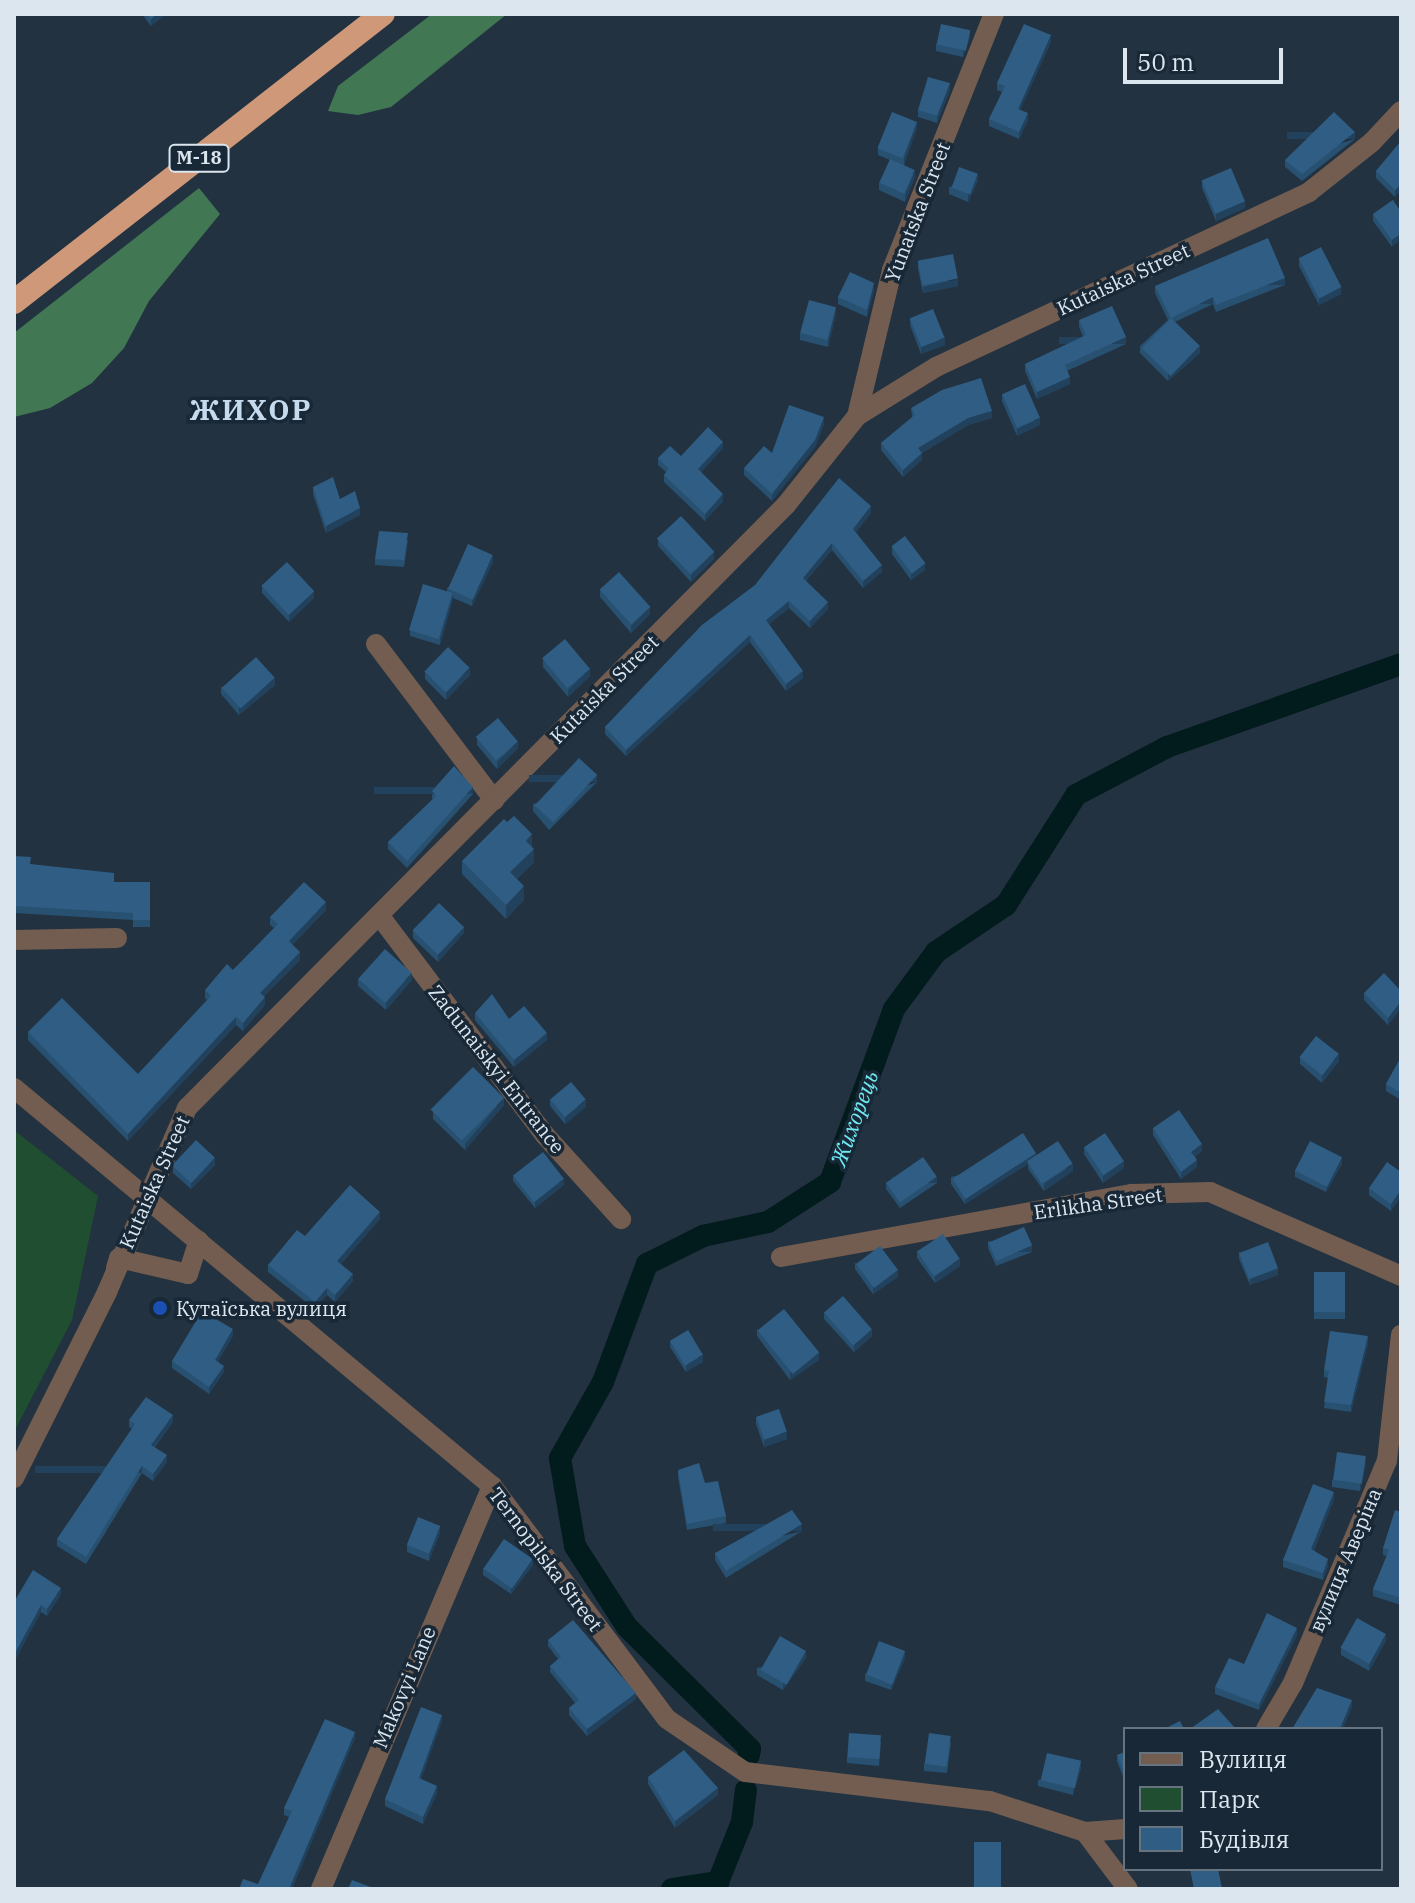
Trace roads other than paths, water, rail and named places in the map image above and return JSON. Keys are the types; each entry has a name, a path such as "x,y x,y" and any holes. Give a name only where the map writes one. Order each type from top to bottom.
{"highway":[{"name":"М-18","path":"14,302 383,14"}],"street":[{"name":"Yunatska Street","path":"857,416 892,270 994,14"},
{"name":"Kutaiska Street","path":"14,1478 112,1278 187,1108 786,505 857,416 936,367 1309,192 1372,142 1401,111"},
{"path":"376,644 494,800"},
{"name":"Zadunaiskyi Entrance","path":"379,915 544,1134 621,1219"},
{"path":"14,940 117,938"},
{"name":"Ternopilska Street","path":"14,1088 492,1486 667,1719 745,1772 990,1801 1085,1832"},
{"name":"Erlikha Street","path":"781,1257 1132,1194 1210,1192 1401,1276"},
{"path":"112,1278 119,1258 188,1274 199,1241"},
{"name":"вулиця Аверіна","path":"1267,1727 1293,1683 1387,1461 1401,1335"},
{"name":"Makovyi Lane","path":"321,1889 492,1486"},
{"path":"1085,1832 1123,1829"},
{"path":"1085,1832 1128,1889"}],"waterway":[{"name":"Жихорець","path":"749,1755 750,1749 627,1627 575,1546 560,1458 603,1382 647,1264 703,1236 768,1222 830,1182 894,1009 936,952 1006,905 1076,795 1167,747 1401,664"},
{"name":"Жихорець","path":"672,1889 718,1882 742,1822 746,1790"}],"place":[{"name":"Кутаїська вулиця","path":"160,1308"}],"district":[{"name":"ЖИХОР","path":"251,410"}]}
